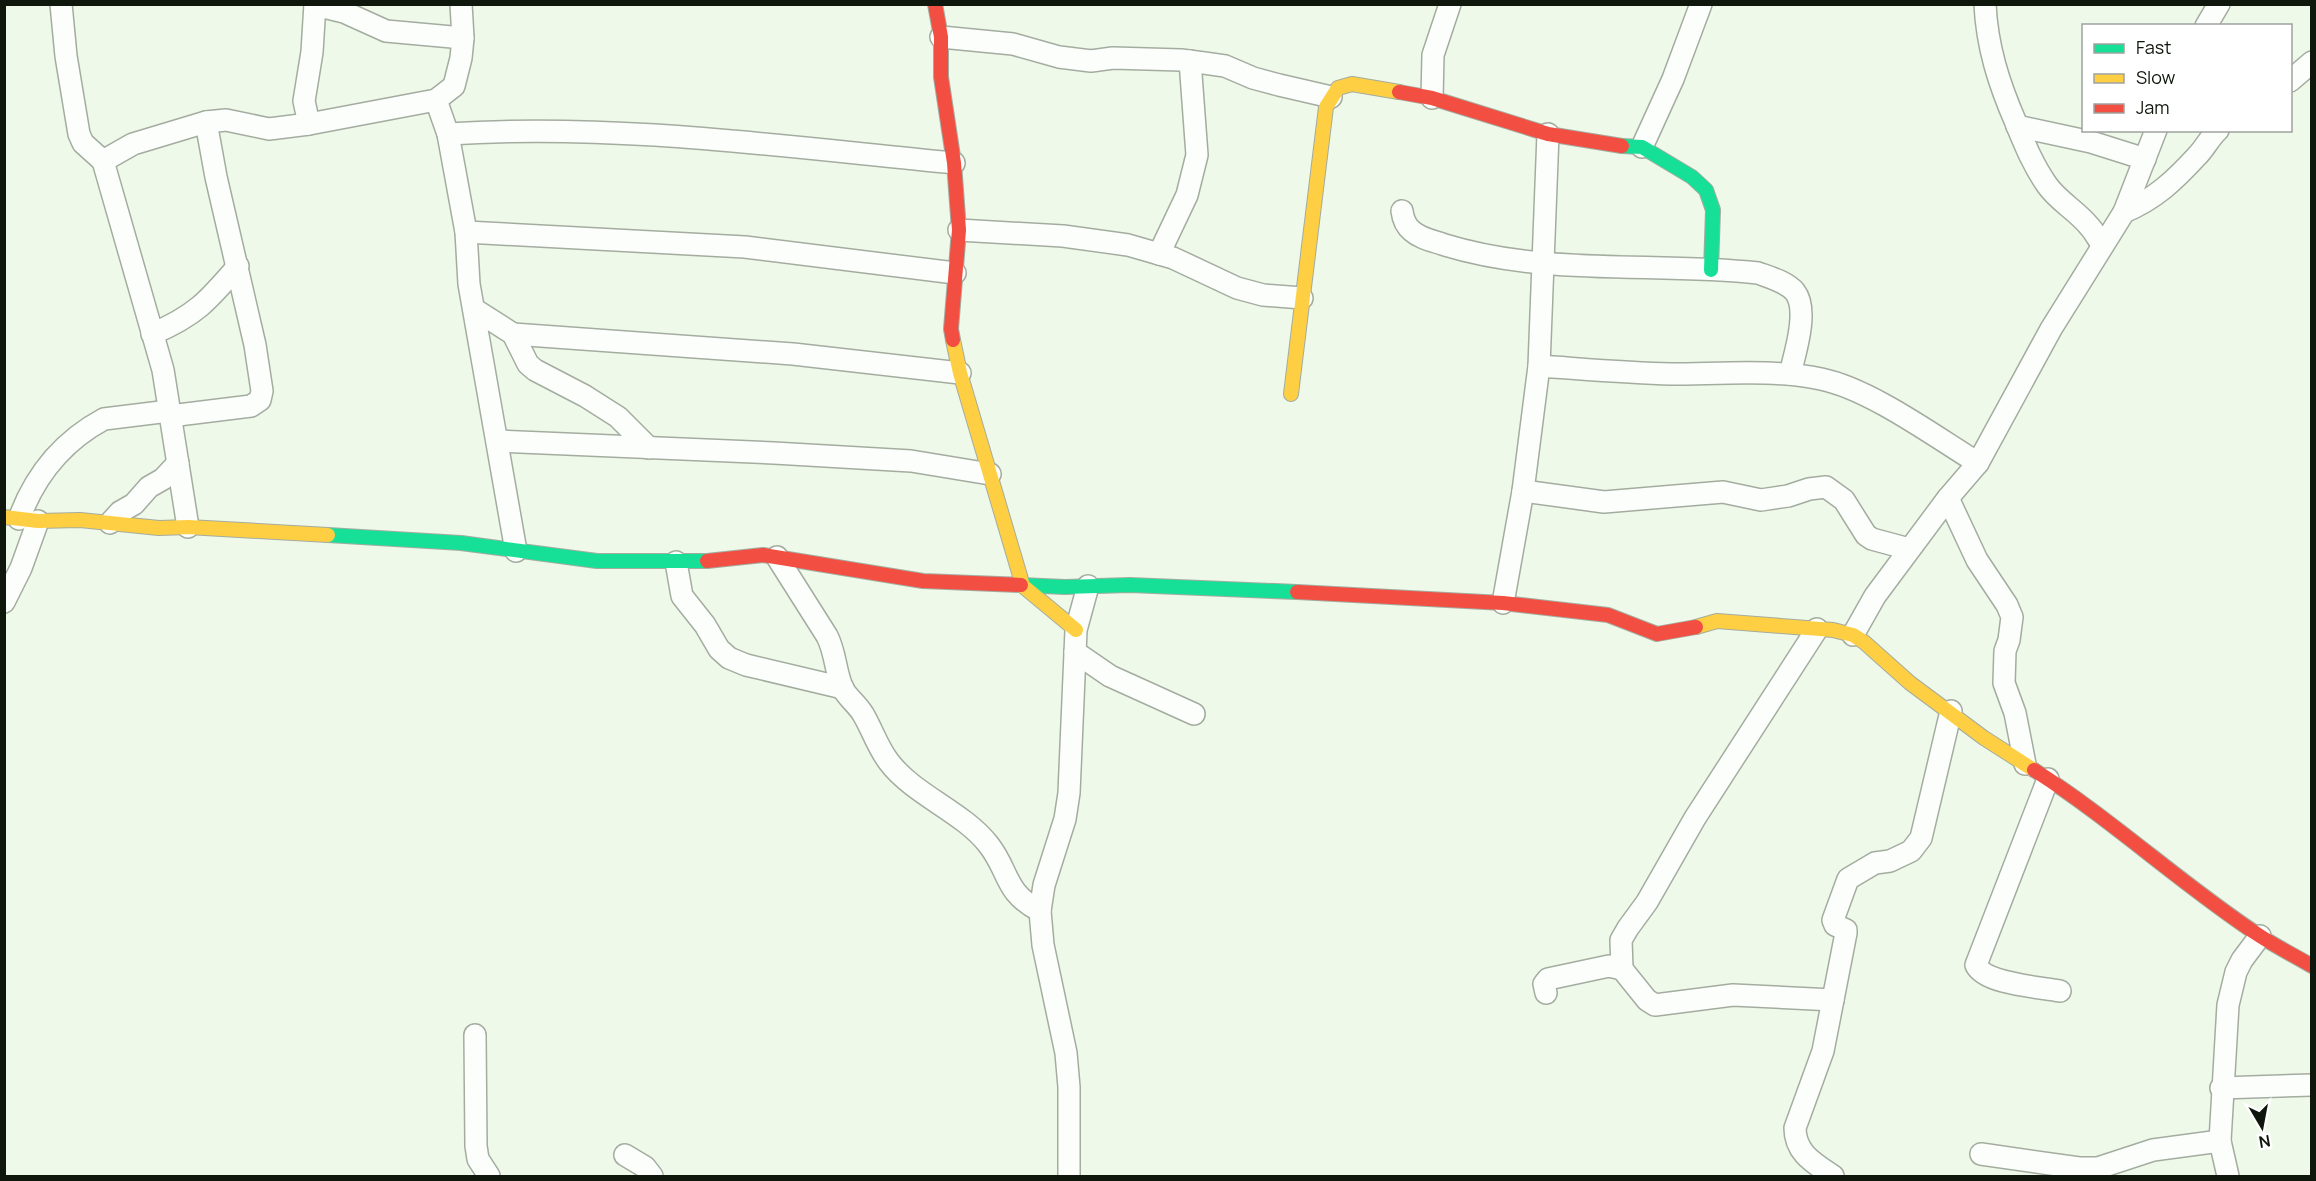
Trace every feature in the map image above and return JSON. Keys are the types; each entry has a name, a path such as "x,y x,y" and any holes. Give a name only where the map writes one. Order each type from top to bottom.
{"street":[{"path":"61,4 66,56 80,134 83,143 103,161 163,370 188,527"},
{"path":"103,161 133,144 206,122 226,120 269,129 309,124 436,99 454,86 463,38 461,4"},
{"path":"935,4 940,37 940,77 954,163 959,230 951,329 960,373 1023,586 1055,610 1076,630"},
{"path":"1432,98 1432,55 1450,4"},
{"path":"1642,147 1673,79 1701,4"},
{"path":"1985,4 1986,31 1992,60 2001,90 2028,155 2048,186 2069,209 2089,225 2102,245"},
{"path":"2207,24 2219,4"},
{"path":"309,124 304,101 312,52 315,5 344,12 386,31 463,38"},
{"path":"940,37 1013,44 1059,57 1091,61 1113,58 1190,61 1225,66 1253,78 1330,97"},
{"path":"1159,254 1187,195 1197,155 1190,61"},
{"path":"2292,79 2312,62"},
{"path":"1291,394 1326,107 1330,97 1338,88 1352,84 1432,98 1548,134 1617,146 1642,147 1692,177 1706,190 1713,210 1711,270"},
{"path":"436,99 448,134 466,232 469,284 516,550"},
{"path":"4,602 21,568 21,519 30,492 41,473 64,447 104,418 251,406 260,400 262,391 255,345 216,177 206,122"},
{"path":"2017,126 2091,142 2145,159"},
{"path":"448,134 574,130 954,163"},
{"path":"1853,635 1875,596 1909,549 1978,463 2051,329 2124,212 2155,132"},
{"path":"2124,212 2148,202 2166,187 2198,155 2216,132"},
{"path":"1503,603 1523,491 1539,366 1541,263 1548,134"},
{"path":"1402,211 1404,220 1411,231 1422,238 1466,251 1541,263 1758,273 1784,284 1795,292 1802,317 1790,374"},
{"path":"959,230 1063,236 1128,245 1173,258 1237,288 1263,295 1302,298"},
{"path":"466,232 745,248 955,273"},
{"path":"152,334 177,324 202,306 238,266"},
{"path":"474,309 513,334 793,354 960,373"},
{"path":"513,334 528,364 535,370 585,396 618,417 650,448"},
{"path":"1539,366 1657,374 1790,374 1822,379 1847,387 1883,406 1978,463"},
{"path":"497,441 911,461 990,474"},
{"path":"110,523 120,512 134,504 149,487 163,479 178,463"},
{"path":"1523,491 1604,502 1723,492 1761,500 1788,496 1809,489 1826,488 1844,500 1866,535 1872,539 1909,549"},
{"path":"1948,498 1977,560 2007,605 2012,617 2005,651 2004,683 2015,713 2025,764"},
{"path":"21,519 80,520 159,528 188,527 461,543 597,561 698,562 763,555 923,581 1023,586 1229,588 1503,603 1608,615 1657,634 1676,632 1718,621 1817,629 1853,635 1910,683 1951,711 1984,738 2078,798 2126,837 2260,936 2312,966"},
{"path":"777,557 833,648 843,688 862,712 889,763 934,802 975,829 990,846 1017,896 1040,911"},
{"path":"676,562 682,596 705,625 718,648 729,658 746,665 843,688"},
{"path":"1069,1176 1069,1087 1066,1053 1043,945 1040,911 1044,885 1065,819 1069,793 1076,630 1088,586"},
{"path":"1817,629 1695,818 1647,902 1621,940 1622,969 1647,1000 1655,1005 1733,995 1833,1000"},
{"path":"1075,652 1110,676 1194,714"},
{"path":"1833,1176 1799,1149 1795,1138 1795,1128 1822,1051 1846,933 1846,930 1835,925 1833,920 1848,879 1875,863 1890,861 1911,851 1921,838 1951,711"},
{"path":"2048,779 1976,964 1979,971 1994,978 2060,991"},
{"path":"2228,1176 2220,1141 2221,1088 2228,1005 2236,972 2260,936"},
{"path":"1546,993 1545,984 1548,979 1609,966 1622,969"},
{"path":"475,1035 476,1146 478,1159 489,1176"},
{"path":"2221,1088 2312,1085"},
{"path":"1981,1154 2079,1168 2098,1168 2153,1150 2220,1141"},
{"path":"625,1155 645,1167 652,1176"}],"traffic: fast":[{"path":"1622,146 1642,147 1692,177 1706,190 1713,210 1711,270"},
{"path":"328,535 461,543 597,561 707,561"},
{"path":"1021,585 1065,587 1130,585 1297,592"}],"traffic: slow":[{"path":"1291,394 1326,107 1338,88 1352,84 1399,92"},
{"path":"953,340 960,373 1023,586 1076,630"},
{"path":"4,517 38,521 80,520 159,528 188,527 328,535"},
{"path":"1696,627 1717,621 1833,630 1853,635 1910,683 1984,738 2034,770"}],"traffic: jam":[{"path":"935,4 941,37 941,77 954,163 959,230 951,329 953,340"},
{"path":"1399,92 1432,98 1548,134 1622,146"},
{"path":"707,561 763,555 923,581 1021,585"},
{"path":"1297,592 1503,603 1608,615 1657,634 1696,627"},
{"path":"2034,770 2092,810 2231,916 2266,940 2312,966"}]}
